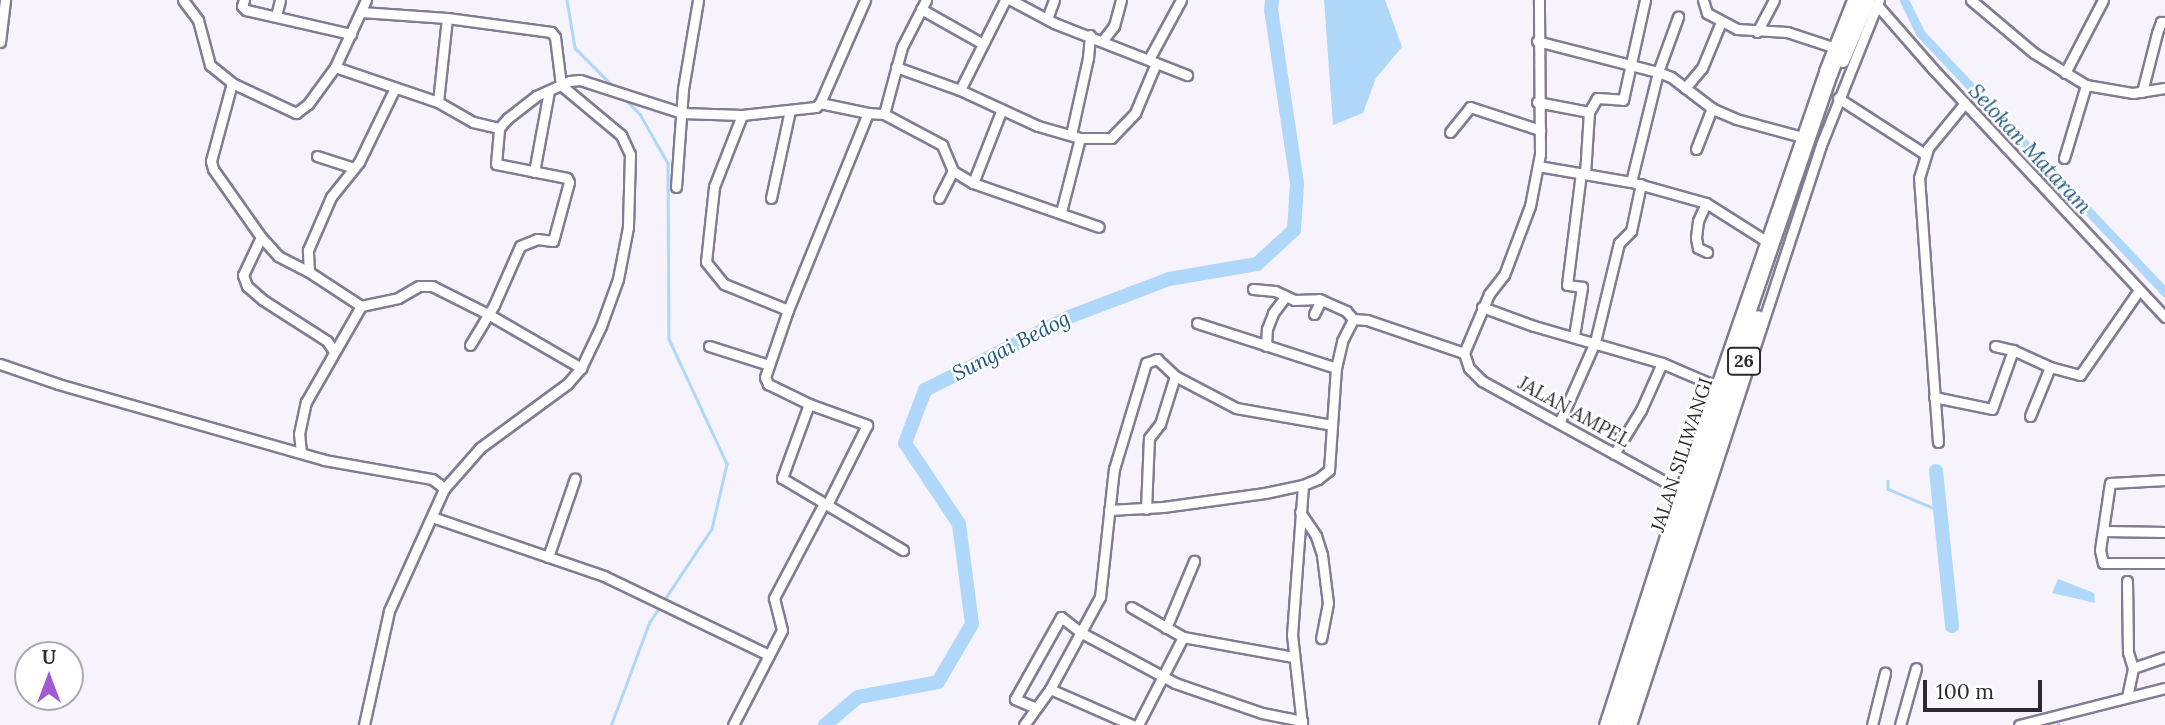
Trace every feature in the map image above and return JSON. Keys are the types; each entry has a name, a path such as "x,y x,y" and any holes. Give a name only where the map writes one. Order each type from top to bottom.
{"highway":[{"name":"JALAN SILIWANGI","path":"1613,725 1717,391 1755,313 1830,74 1860,0"},
{"name":"JALAN SILIWANGI","path":"1785,222 1828,100 1875,2"},
{"name":"JALAN SILIWANGI","path":"1625,725 1751,349 1755,313"}],"street":[{"path":"0,42 5,0"},
{"path":"183,0 198,20 210,65 232,83 296,113 308,104 335,67 366,0"},
{"path":"244,0 244,9 351,34"},
{"path":"276,16 280,0"},
{"path":"676,187 682,113 698,0"},
{"path":"470,345 520,246 537,239 552,241 568,180 496,164 499,128 536,96 580,80 682,113 743,115 811,108 820,103 865,0"},
{"path":"960,90 1005,0"},
{"path":"1011,0 1047,19 1187,75"},
{"path":"1047,19 1054,0"},
{"path":"1102,40 1114,26 1121,0"},
{"path":"896,67 960,90 1038,126 1076,137 1112,137 1135,113 1153,61 1181,0"},
{"path":"1253,289 1294,300 1321,300 1346,311 1353,319 1367,320 1464,353 1482,307 1504,275 1530,206 1538,166 1540,130 1537,102 1539,0"},
{"path":"1574,337 1582,287 1567,285 1589,112 1601,96 1623,100 1645,0"},
{"path":"1704,0 1707,13 1737,29 1787,32 1833,47"},
{"path":"1757,32 1774,0"},
{"path":"1751,349 1785,222 1802,137 1852,0"},
{"path":"1971,0 2034,53 2086,85 2142,92 2165,88"},
{"path":"2065,73 2103,0"},
{"path":"1604,725 1680,490 1717,391 1766,242 1785,222 1875,2 1965,103 2165,317"},
{"path":"884,114 896,67 923,4 983,44"},
{"path":"361,12 447,18 551,32 555,37 561,85 621,135 630,154 628,227 618,279 601,326 567,384 480,448 444,489 389,611 364,725"},
{"path":"1560,421 1595,342 1619,243 1631,231 1636,183 1658,72 1678,17"},
{"path":"438,102 447,18"},
{"path":"1685,88 1702,68 1721,22"},
{"path":"2142,92 2157,33 2161,22 2165,22"},
{"path":"1061,212 1076,137 1090,35"},
{"path":"1537,41 1658,72 1712,108 1736,119 1802,137"},
{"path":"335,67 438,102 473,122 499,128"},
{"path":"232,83 211,161 213,169 261,237 278,256 309,272 361,306 388,301 426,285 488,314 578,366"},
{"path":"2064,158 2086,85"},
{"path":"309,272 308,250 331,197 354,168 395,88"},
{"path":"534,172 549,91"},
{"path":"1838,97 1925,154"},
{"path":"1537,102 1589,112"},
{"path":"820,103 884,114 942,145 953,171 973,183 1061,212 1099,228"},
{"path":"1938,442 1919,178 1925,154 1965,103"},
{"path":"1450,132 1470,107 1540,130"},
{"path":"1696,149 1712,108"},
{"path":"973,183 1002,109"},
{"path":"771,198 790,110"},
{"path":"733,725 782,630 774,598 867,425 809,404 768,384 765,377 788,310 868,113"},
{"path":"743,115 714,187 706,262 724,284 788,310"},
{"path":"317,156 354,168"},
{"path":"1538,166 1636,183 1706,203 1766,242"},
{"path":"939,198 953,171"},
{"path":"1706,203 1698,221 1696,238 1698,248 1707,253"},
{"path":"261,237 243,275 247,286 263,300 327,341 333,350"},
{"path":"1995,345 2014,350 2050,367 2080,375 2139,290"},
{"path":"1266,346 1268,325 1276,306 1286,296"},
{"path":"1314,314 1321,300"},
{"path":"301,452 299,434 306,402 333,350 361,306"},
{"path":"1482,307 1662,363 1717,391"},
{"path":"1109,510 1146,509 1265,493 1318,479 1329,470 1336,368 1342,341 1353,319"},
{"path":"1197,323 1336,368"},
{"path":"709,346 769,365"},
{"path":"1934,397 1992,409 2014,350"},
{"name":"JALAN AMPEL","path":"1464,353 1469,368 1482,381 1560,421 1680,490"},
{"path":"1024,725 1050,689 1102,589 1100,570 1114,469 1149,361 1164,363 1175,376 1236,408 1332,425"},
{"path":"1614,454 1641,410 1662,363"},
{"path":"0,364 122,403 324,460 432,479 444,489"},
{"path":"2030,416 2050,367"},
{"path":"1146,509 1149,438 1160,424 1175,376"},
{"path":"809,404 782,478 903,550"},
{"path":"1632,725 1730,413"},
{"path":"548,557 575,478"},
{"path":"2165,481 2110,484 2100,550 2103,563 2165,563"},
{"path":"1037,708 1015,699 1061,617 1080,632 1162,676 1262,713 1302,723 1293,657 1303,485"},
{"path":"1300,512 1317,536 1322,555 1328,603 1321,638"},
{"path":"432,517 604,576 769,654"},
{"path":"2104,531 2165,532"},
{"path":"1166,628 1194,561"},
{"path":"2127,581 2128,652 2133,668 2127,697"},
{"path":"1131,607 1184,637 1293,657"},
{"path":"1050,689 1137,725 1184,637"},
{"path":"2133,668 2165,657"},
{"path":"1900,725 1916,668"},
{"path":"1872,725 1885,673"},
{"path":"2019,725 2165,688"},
{"path":"1258,725 1262,713"}],"water":[{"path":"1324,0 1385,0 1402,47 1376,78 1363,113 1333,125"},
{"path":"2058,579 2094,593 2095,603 2052,593"}],"waterway":[{"path":"567,0 575,48 615,88"},
{"name":"Sungai Bedog","path":"825,725 858,697 938,682 972,624 959,524 905,443 925,390 1069,317 1169,279 1257,264 1294,230 1297,183 1271,10 1272,0"},
{"name":"Selokan Mataram","path":"1904,0 1920,33 2165,292"},
{"path":"624,98 640,114 668,163 669,339 727,464 712,529 664,601"},
{"path":"1936,471 1952,626"},
{"path":"1888,481 1888,489 1936,509"},
{"path":"611,725 649,623 660,606"}]}
